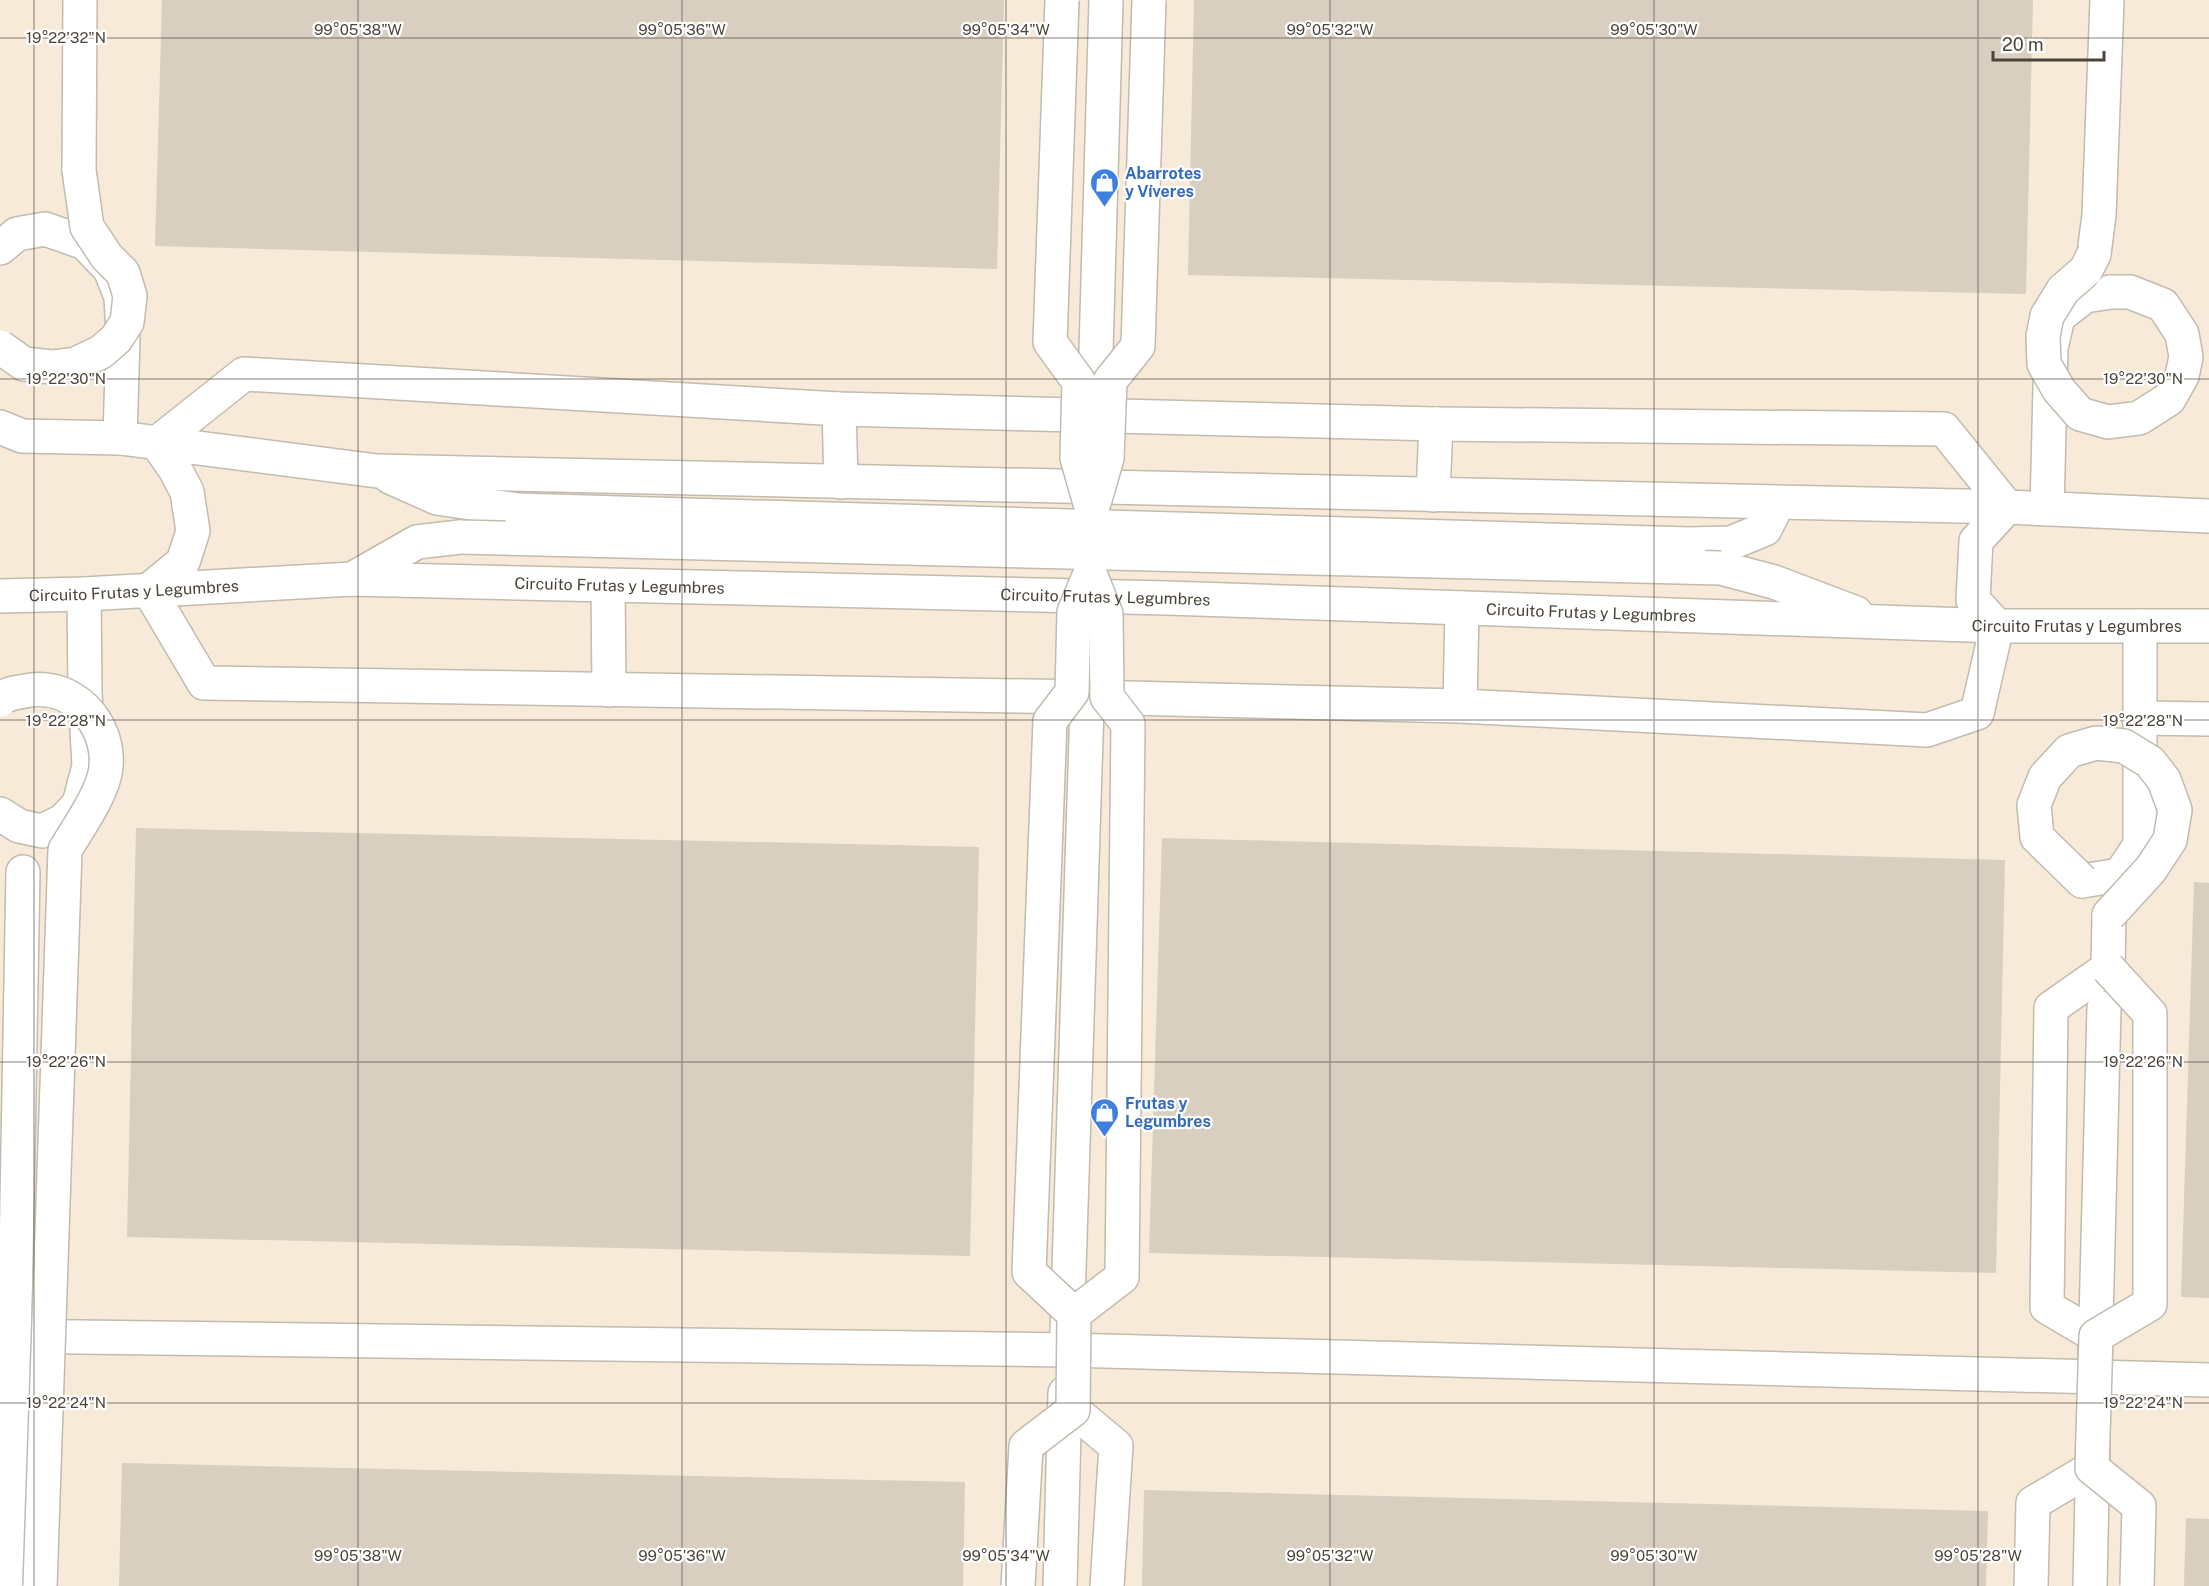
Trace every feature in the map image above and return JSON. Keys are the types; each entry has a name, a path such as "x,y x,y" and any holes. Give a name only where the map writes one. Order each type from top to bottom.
{"street":[{"path":"0,347 24,364 51,368 76,364 101,352 116,339 127,322 130,296 123,273 107,257 87,227 79,170 80,0"},
{"path":"1062,0 1050,342 1079,382 1077,458 1106,614 1107,697 1128,724 1122,1277 1074,1314"},
{"path":"1060,1586 1106,0"},
{"path":"1073,1410 1074,1314 1029,1272 1050,721 1072,692 1074,612 1107,458 1110,381 1138,346 1149,0"},
{"path":"2047,509 2051,348 2058,317 2085,296 2130,292 2163,305 2182,334 2186,357 2182,376 2169,399 2139,418 2108,422 2080,414 2059,390 2044,364 2043,336 2047,316 2063,290 2086,270 2094,254 2099,215 2107,0"},
{"path":"0,248 17,234 45,229 85,243 110,268 122,297 120,438"},
{"path":"157,443 244,374 839,409 1436,424 1944,429 2007,507"},
{"path":"839,409 841,482"},
{"path":"1433,495 1436,424"},
{"path":"7,435 120,438 377,471 841,482 1091,541 1433,495 2047,509 2201,510"},
{"path":"157,443 187,492 193,531 183,562 149,590 204,683 1087,697 1460,706 1926,730 1977,713 1997,626 1973,600 1976,541 2007,507"},
{"path":"377,471 437,498 518,510 1091,541 1721,568 1774,582 1884,623"},
{"path":"352,579 417,542 460,537 1731,543 1765,529 1778,503"},
{"name":"Circuito Frutas y Legumbres","path":"0,596 84,594 352,579 608,585 1091,541 1462,608 1997,626 2209,626"},
{"path":"608,585 609,690"},
{"path":"10,820 42,831 63,821 79,804 82,795 89,765 85,693 84,594"},
{"path":"1460,706 1462,608"},
{"path":"2096,1336 2150,1304 2150,1014 2108,968 2109,915 2151,869 2170,840 2175,810 2164,780 2150,762 2124,746 2096,743 2069,751 2045,777 2034,805 2037,837 2082,881 2120,876 2140,845 2139,718 2140,626"},
{"path":"0,700 5,695 37,688 61,692 82,706 95,720 106,746 106,769 99,791 66,850 40,1586"},
{"path":"2139,718 2209,718"},
{"path":"10,1586 7,1336 23,872"},
{"path":"2096,1336 2047,1307 2051,1008 2108,968"},
{"path":"2090,1586 2104,1008"},
{"path":"7,1336 1066,1350 2209,1380"},
{"path":"2091,1468 2096,1336"},
{"path":"1018,1586 1026,1446 1073,1410"},
{"path":"1073,1410 1116,1446 1107,1586"},
{"path":"2031,1586 2033,1503 2091,1468"},
{"path":"2091,1468 2139,1506 2137,1586"}],"shaded area":[{"path":"0,0 2209,0 2209,1586 0,1586"}],"building":[{"path":"162,0 1004,0 997,269 155,246"},
{"path":"1194,0 2033,0 2026,294 1188,275"},
{"path":"136,828 979,847 970,1256 127,1237"},
{"path":"1162,838 2005,860 1996,1273 1149,1253"},
{"path":"2194,882 2209,883 2209,1298 2181,1297"},
{"path":"122,1463 965,1482 963,1586 119,1586"},
{"path":"1144,1490 1988,1511 1986,1586 1142,1586"},
{"path":"2186,1518 2209,1519 2209,1586 2184,1586"}],"place":[{"name":"Abarrotes y Víveres","path":"1104,208"},
{"name":"Frutas y Legumbres","path":"1104,1138"}]}
